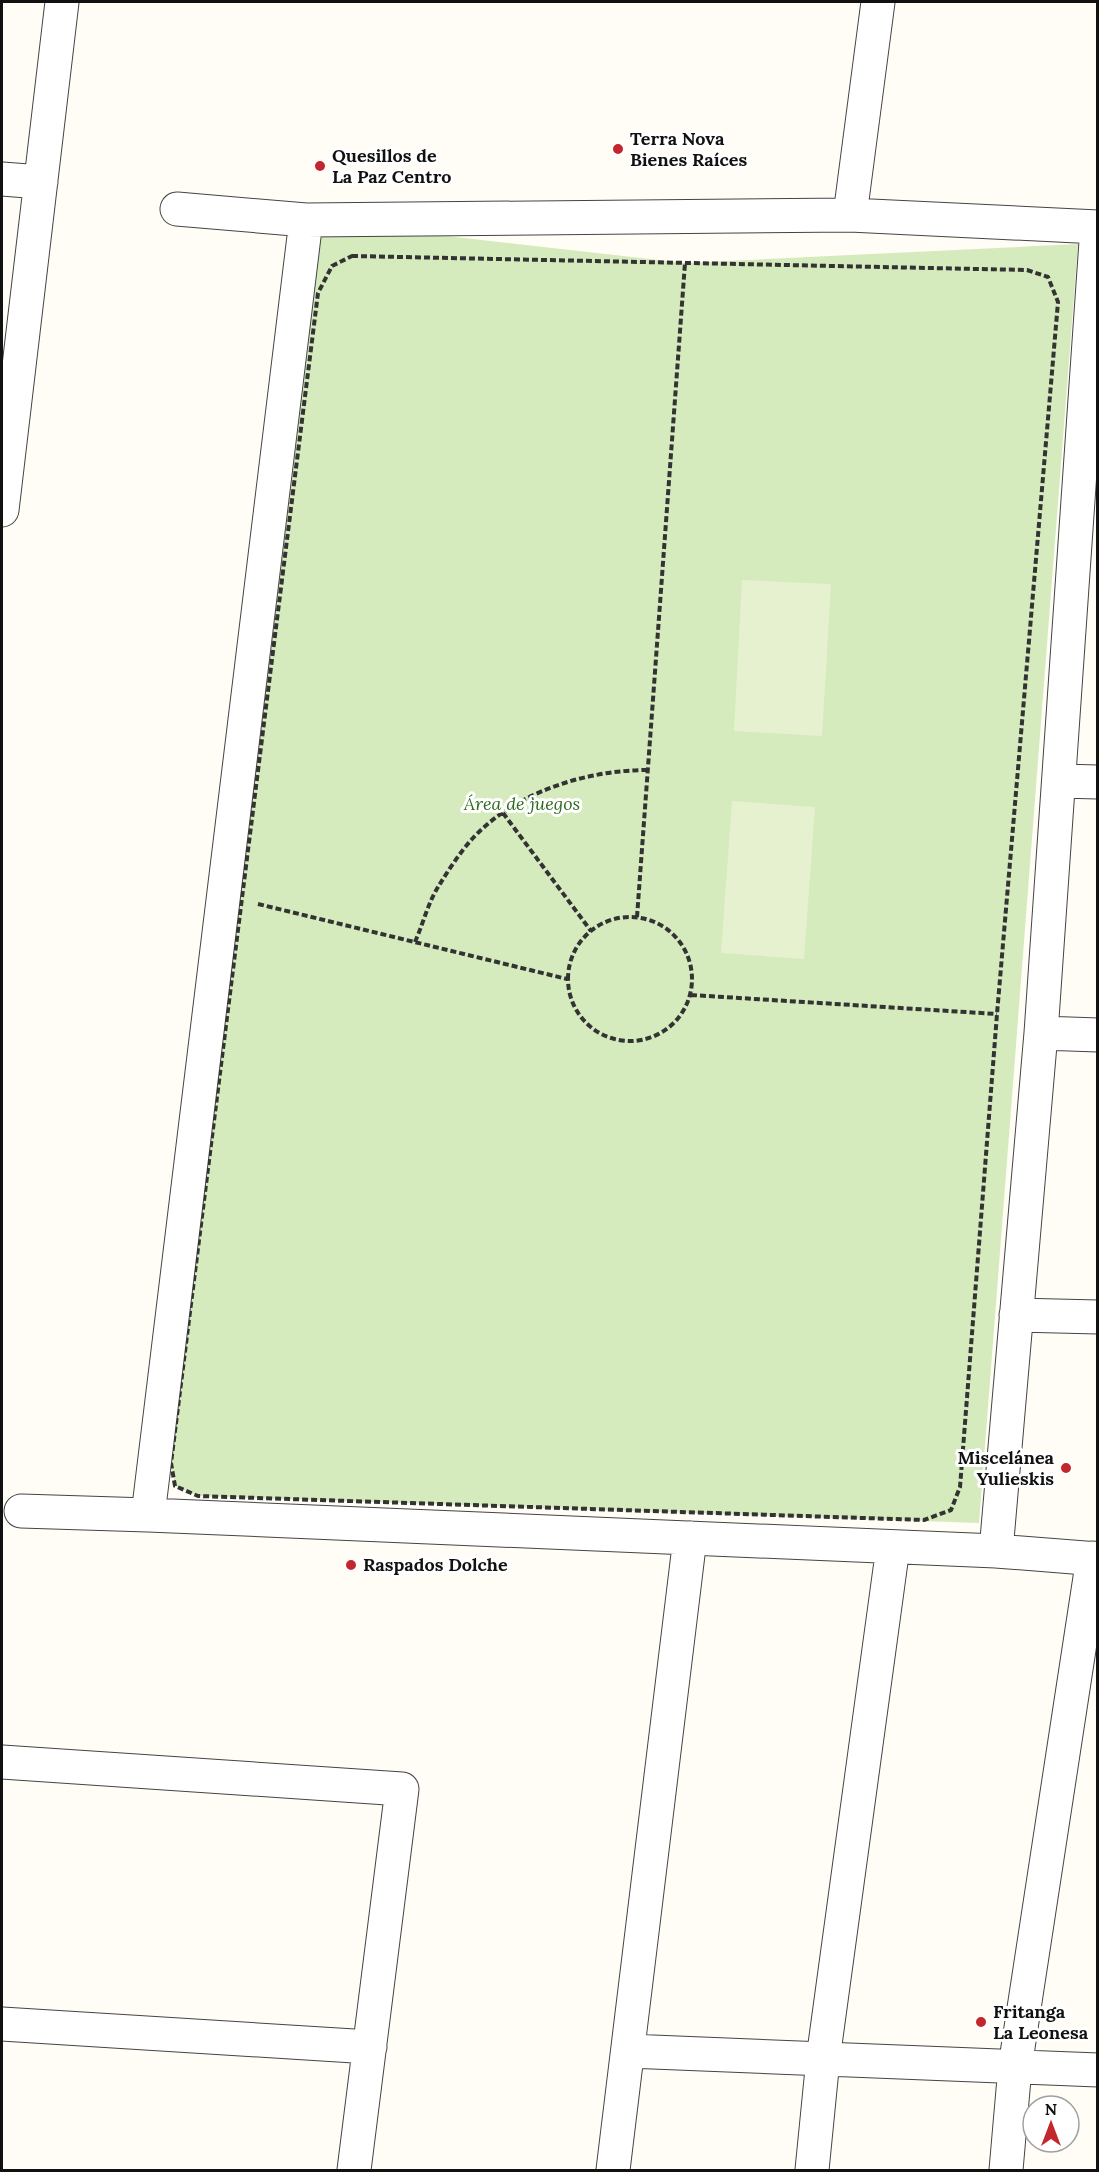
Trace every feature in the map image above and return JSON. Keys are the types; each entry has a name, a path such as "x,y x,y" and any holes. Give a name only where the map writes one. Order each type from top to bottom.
{"street":[{"path":"2,510 6,433 41,182 62,2"},
{"path":"850,215 878,2"},
{"path":"2,179 41,182"},
{"path":"177,209 306,220 850,215 1097,227 1087,525 1060,781 1041,1033 996,1551"},
{"path":"148,1515 306,220"},
{"path":"1060,781 1098,782"},
{"path":"1041,1033 1098,1035"},
{"path":"1016,1315 1098,1317"},
{"path":"21,1511 996,1551 1095,1558 1016,2067 1006,2170"},
{"path":"613,2170 690,1538"},
{"path":"812,2170 823,2059 893,1547"},
{"path":"2,1762 402,1790 354,2170"},
{"path":"2,2024 370,2047"},
{"path":"628,2050 1098,2070"}],"path":[{"path":"352,256 1027,270 1048,277 1058,303 997,1014 960,1487 951,1510 924,1520 912,1520 198,1496 175,1486 171,1463 318,293 332,266 352,256"},
{"path":"637,917 685,263"},
{"path":"416,942 437,889 473,838 512,805 573,780 622,770 648,770"},
{"path":"503,813 591,931"},
{"path":"254,903 567,979"},
{"path":"637,917 658,923 675,936 687,953 692,974 690,995 683,1013 669,1028 651,1038 632,1042 612,1039 594,1030 579,1016 570,998 567,979 570,960 578,944 591,931 605,922 637,917"},
{"path":"690,995 997,1014"}],"green space":[{"name":"Área de juegos","path":"306,220 685,263 1078,244 979,1523 198,1496 175,1486 171,1463"},
{"path":"742,580 831,584 822,736 734,731"},
{"path":"732,801 815,807 804,959 721,953"}],"place":[{"name":"Terra Nova Bienes Raíces","path":"618,149"},
{"name":"Quesillos de La Paz Centro","path":"320,166"},
{"name":"Miscelánea Yulieskis","path":"1066,1468"},
{"name":"Raspados Dolche","path":"351,1565"},
{"name":"Fritanga La Leonesa","path":"981,2022"}]}
